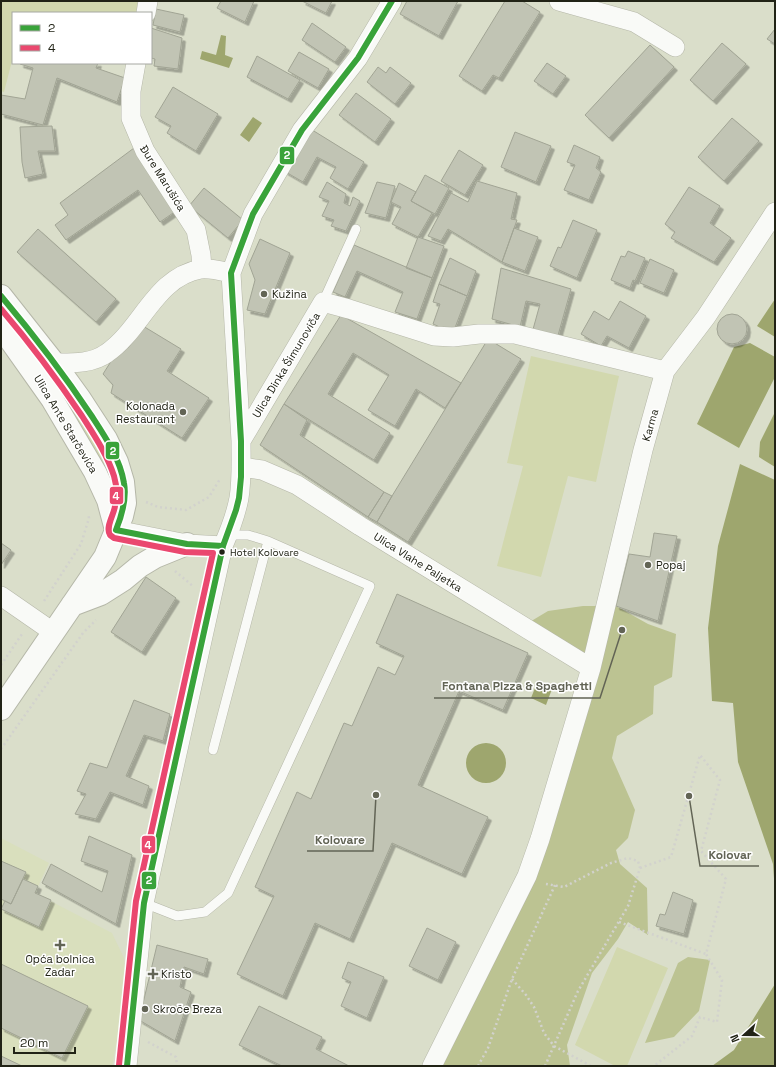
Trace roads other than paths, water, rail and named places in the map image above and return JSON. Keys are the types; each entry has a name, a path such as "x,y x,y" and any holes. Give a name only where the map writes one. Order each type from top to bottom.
{"main road":[{"name":"Ulica Ante Starčevića","path":"1,296 54,363 106,439 117,462 124,482 125,503 122,516 106,557 1,709"},
{"name":"Ulica Ante Starčevića","path":"1,327 52,399 95,472 108,500 116,530"},
{"path":"72,605 101,594 155,557 187,544"}],"street":[{"path":"146,12 148,1"},
{"path":"127,1066 144,903 211,602 226,540 234,518 239,496 241,441 231,272 253,214 302,130 358,58 392,1"},
{"path":"559,1 634,22 675,47"},
{"name":"Đure Marušića","path":"136,64 131,91 130,118 145,151 196,230 202,269"},
{"name":"Karma","path":"432,1066 527,876 540,839 591,668 643,450 665,371 706,317 775,212"},
{"path":"54,363 77,363 107,353 125,336 148,304 166,286 186,273 202,269 231,272"},
{"name":"Ulica Dinka Šimunoviča","path":"241,441 323,302 434,336 453,338 479,334 515,334 665,371"},
{"name":"Ulica Vlahe Paljetka","path":"241,467 262,470 296,485 591,668"},
{"path":"116,530 187,544 226,540"},
{"path":"1,596 53,632"}],"lane":[{"path":"323,302 356,229"},
{"path":"144,903 178,916 205,912 228,893 370,586 268,541 248,535 226,540"},
{"path":"213,750 268,541"}],"place":[{"name":"Kužina","path":"264,294"},
{"name":"Kolonada Restaurant","path":"183,412"},
{"name":"Hotel Kolovare","path":"222,552"},
{"name":"Popaj","path":"648,565"},
{"name":"Fontana Pizza & Spaghetti","path":"622,630"},
{"name":"Kolovare","path":"376,795"},
{"name":"Kolovar","path":"689,796"},
{"name":"Opća bolnica Zadar","path":"60,945"},
{"name":"Kristo","path":"153,974"},
{"name":"Skroče Breza","path":"145,1009"}]}
